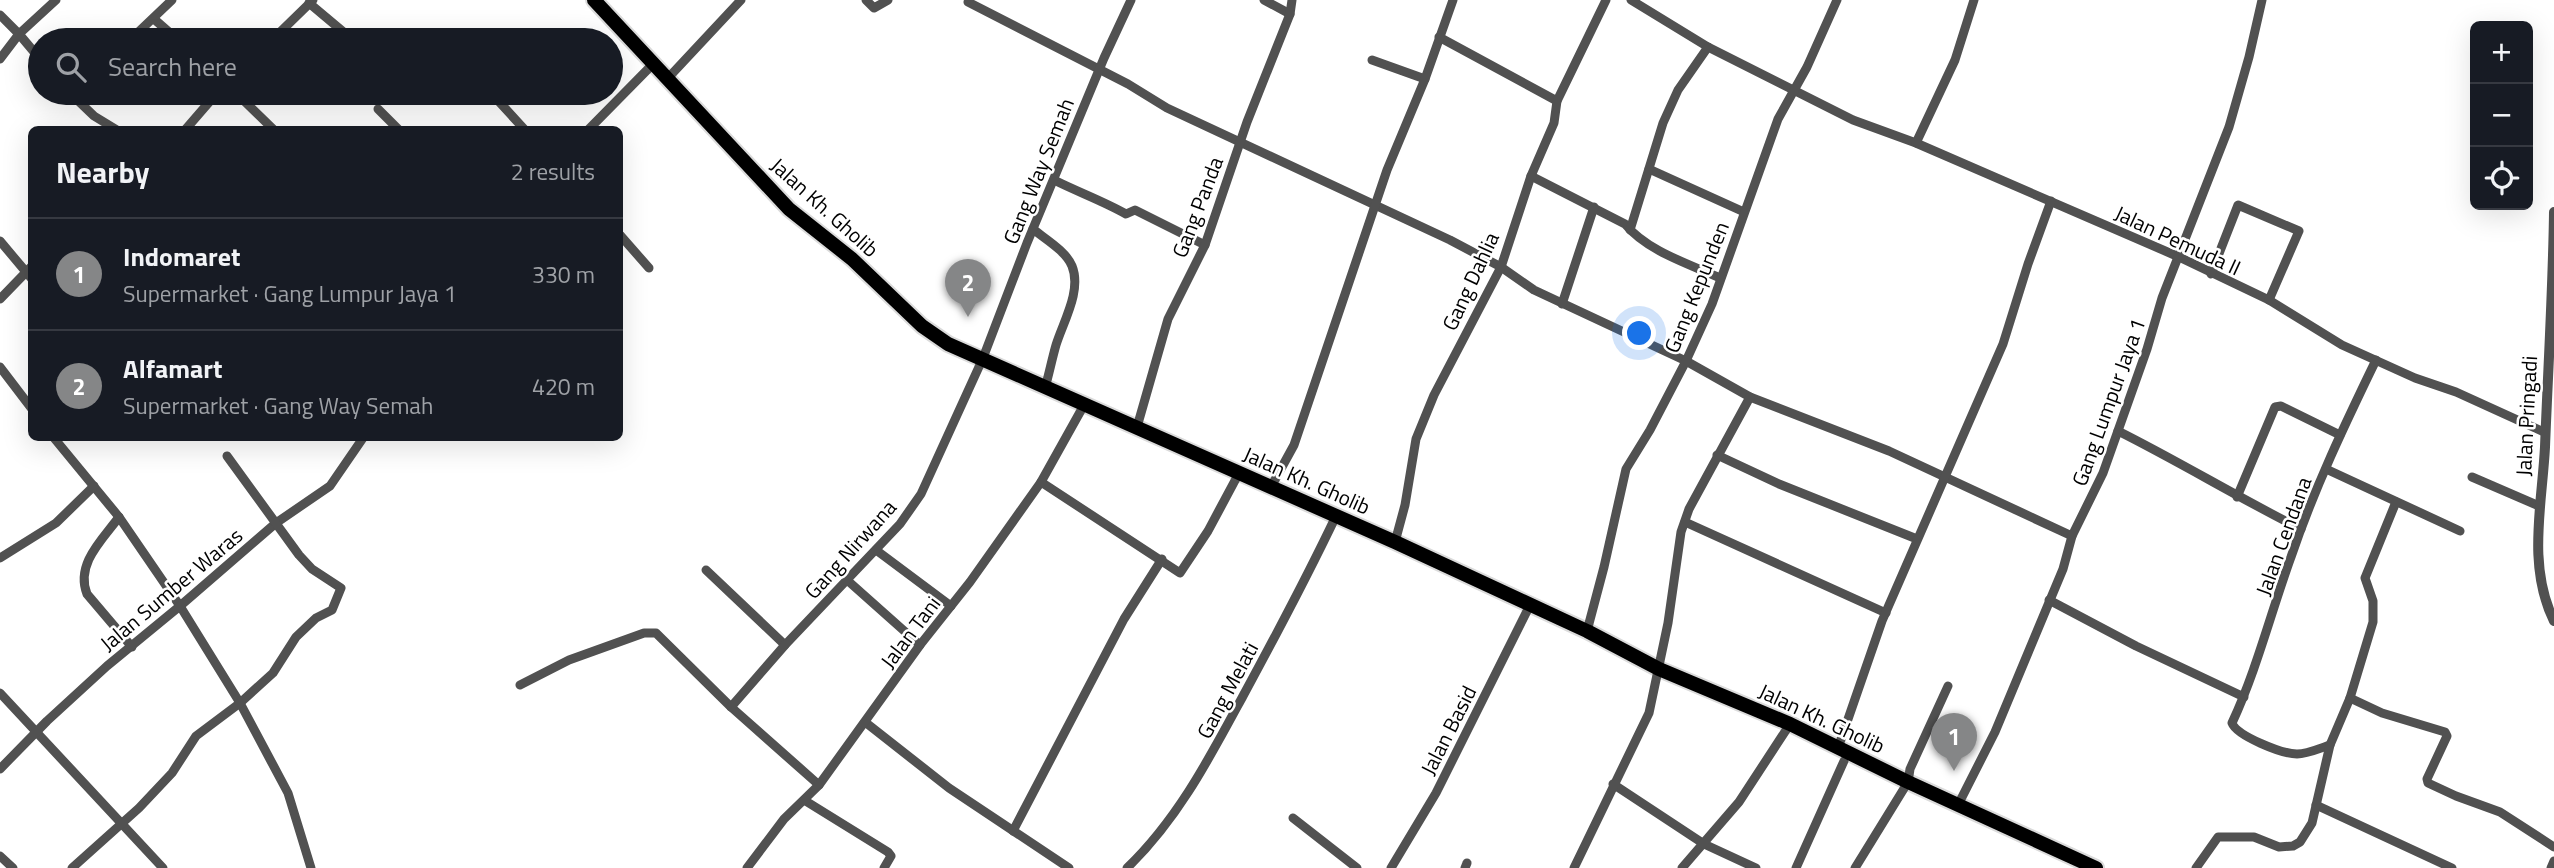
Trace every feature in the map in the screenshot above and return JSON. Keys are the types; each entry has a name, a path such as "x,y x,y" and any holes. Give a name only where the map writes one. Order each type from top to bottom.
{"main road":[{"name":"Jalan Kh. Gholib","path":"594,0 620,28"},
{"name":"Jalan Kh. Gholib","path":"623,31 789,209 852,259 922,326 948,344 1395,542 1587,631 1660,669 1790,724 1841,754 1909,782 2096,868"}],"street":[{"path":"0,59 19,34 56,0"},
{"path":"144,28 172,0"},
{"path":"669,78 741,0"},
{"path":"866,0 874,8 888,0"},
{"name":"Gang Way Semah","path":"983,358 1033,229 1131,0"},
{"path":"1264,0 1290,14"},
{"name":"Gang Panda","path":"1137,427 1168,319 1205,244 1241,140 1290,14 1292,0"},
{"path":"1271,487 1294,445 1376,204 1425,79 1452,0"},
{"name":"Gang Dahlia","path":"1395,542 1405,505 1416,439 1434,395 1501,267 1531,176 1554,123 1557,101 1606,0"},
{"name":"Jalan Pemuda II","path":"1631,0 1708,47 1853,120 1916,144 2179,257 2269,300 2342,345 2544,432"},
{"name":"Gang Kepunden","path":"1587,631 1626,469 1686,361 1712,304 1778,119 1807,67 1837,0"},
{"path":"1916,144 1955,60 1974,0"},
{"name":"Gang Lumpur Jaya 1","path":"1958,805 1995,732 2063,569 2073,536 2098,486 2147,349 2162,298 2229,127 2262,0"},
{"path":"284,28 311,2 340,28"},
{"path":"968,2 1149,95 1167,107 1241,140 1309,176 1376,204 1501,267 1534,290 1686,361 1750,397 1845,433 2073,536"},
{"path":"0,15 28,45"},
{"path":"154,19 164,28"},
{"path":"1439,37 1557,101"},
{"path":"1630,230 1663,123 1678,90 1708,47"},
{"path":"1372,60 1425,79"},
{"path":"623,94 653,64"},
{"path":"83,105 110,126"},
{"path":"187,126 207,105"},
{"path":"248,105 270,126"},
{"path":"502,105 521,126"},
{"path":"592,126 613,105"},
{"path":"378,109 395,126"},
{"path":"1649,169 1744,212"},
{"path":"1531,176 1625,224 1662,252 1720,278"},
{"path":"1054,180 1126,214 1135,211 1205,244"},
{"path":"1796,868 1841,754 1886,613 2003,344 2051,201"},
{"path":"2211,274 2238,205 2299,231 2269,300"},
{"path":"1562,304 1594,207"},
{"name":"Jalan Pringadi","path":"2554,212 2544,432 2549,447 2539,506 2539,573 2547,607 2554,621"},
{"path":"1033,229 1072,264 1074,275 1072,296 1045,388"},
{"path":"623,238 649,268"},
{"path":"0,242 28,271"},
{"path":"0,299 28,273"},
{"name":"Gang Nirwana","path":"731,707 785,645 900,524 921,494 983,358"},
{"name":"Jalan Cendana","path":"2330,745 2299,755 2290,753 2266,746 2232,727 2232,723 2244,697 2301,529 2340,435 2376,360"},
{"path":"0,368 28,404"},
{"path":"1574,868 1649,713 1660,669 1685,522 1717,455 1750,397"},
{"name":"Jalan Tani","path":"747,868 784,819 819,785 1041,482 1083,405"},
{"path":"2237,497 2275,407 2281,406 2340,435"},
{"path":"2118,431 2173,458 2237,497 2301,529"},
{"path":"56,441 119,517 180,606 240,703 288,793 311,868"},
{"name":"Jalan Sumber Waras","path":"0,769 107,666 276,523 330,486 361,441"},
{"path":"1717,455 1779,484 1917,539"},
{"path":"72,868 172,773 196,736 240,703 273,673 296,637 316,618 332,610 341,588 312,569 227,456"},
{"path":"2326,469 2460,531"},
{"path":"1041,482 1180,573 1208,531 1239,473"},
{"path":"2472,477 2539,506"},
{"path":"0,558 56,523 94,486"},
{"path":"2196,868 2218,838 2254,837 2278,847 2293,846 2300,842 2312,823 2330,745 2350,698 2373,622 2373,601 2365,578 2396,502"},
{"name":"Gang Melati","path":"1127,868 1153,843 1198,779 1296,599 1336,516"},
{"path":"119,517 86,563 83,585 87,594 132,647"},
{"path":"1685,522 1886,613"},
{"path":"876,550 951,606"},
{"path":"1013,831 1124,619 1162,559"},
{"path":"706,570 785,645"},
{"path":"847,580 920,645"},
{"path":"2049,600 2136,646 2244,697"},
{"name":"Jalan Basid","path":"1391,868 1436,793 1530,606"},
{"path":"520,685 569,660 650,632 664,638 731,707 819,785"},
{"path":"1855,868 1909,782 1910,769 1948,686"},
{"path":"0,693 163,868"},
{"path":"2350,698 2382,713 2445,732 2445,744 2427,779 2428,783 2500,812 2554,847"},
{"path":"865,722 949,788 1069,868"},
{"path":"1682,868 1739,802 1790,724"},
{"path":"1613,784 1704,844 1756,868"},
{"path":"804,800 888,852 891,856 884,868"},
{"path":"2316,805 2452,868"},
{"path":"1293,818 1357,868"},
{"path":"0,856 13,868"},
{"path":"2551,868 2554,861"}],"place":[{"name":"Alfamart","path":"968,317"},
{"name":"Indomaret","path":"1954,771"}]}
